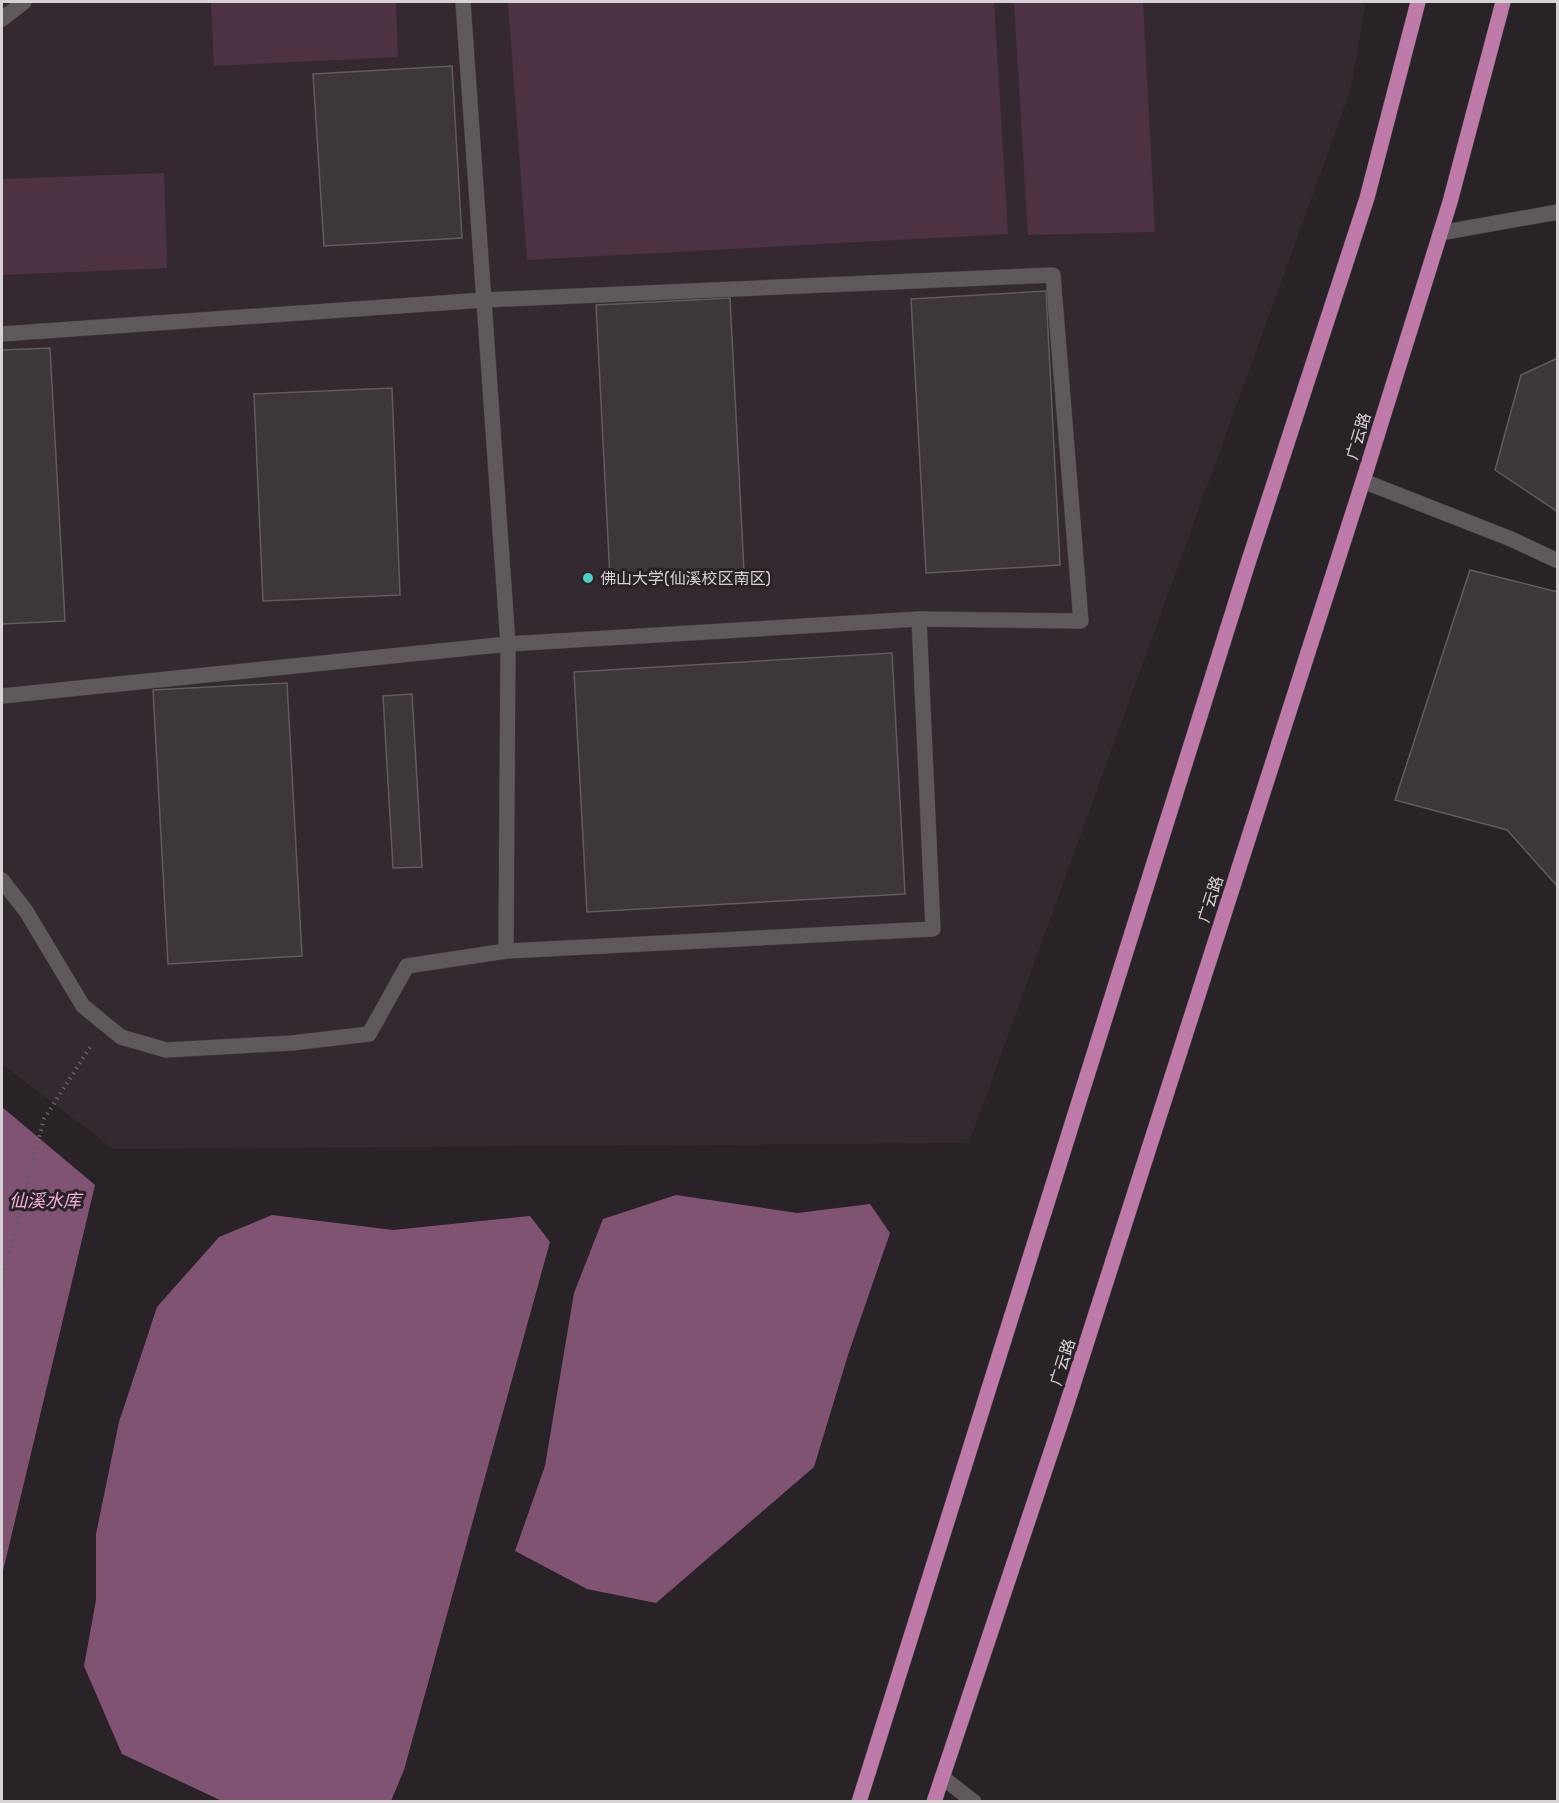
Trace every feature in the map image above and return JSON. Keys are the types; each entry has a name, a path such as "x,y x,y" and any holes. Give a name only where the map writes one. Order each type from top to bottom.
{"main road":[{"path":"860,1802 1249,560 1367,198 1418,2"},
{"name":"广云路","path":"934,1802 1065,1410 1363,481 1440,232 1503,2"}],"street":[{"path":"2,19 24,2"},
{"path":"463,2 508,644 506,951"},
{"path":"1440,232 1557,212"},
{"path":"2,334 484,300 1053,275 1080,621 919,619 508,644 2,696"},
{"path":"1363,481 1511,539 1557,561"},
{"path":"2,880 26,911 83,1006 121,1036 166,1050 292,1043 369,1034 407,966 506,951 933,929 919,619"},
{"path":"942,1777 974,1802"}],"path":[{"path":"2,1282 44,1119 105,1024"}],"shaded area":[{"name":"佛山大学(仙溪校区南区)","path":"2,2 1366,2 1350,92 969,1143 113,1149 2,1064"},
{"path":"211,2 396,2 398,57 214,66"},
{"path":"508,2 994,2 1008,234 527,260"},
{"path":"1014,2 1143,2 1155,232 1028,235"},
{"path":"164,173 167,268 2,275 2,179"}],"water":[{"name":"仙溪水库","path":"2,1107 95,1185 2,1575"},
{"path":"676,1195 797,1213 870,1204 890,1233 848,1355 814,1467 656,1603 587,1589 515,1551 545,1466 574,1293 603,1219"},
{"path":"272,1215 393,1230 530,1216 550,1242 404,1770 391,1801 222,1801 122,1754 84,1666 96,1600 96,1534 119,1422 157,1307 219,1237"}],"building":[{"path":"452,66 462,238 324,246 313,74"},
{"path":"1046,291 1060,565 926,573 911,299"},
{"path":"730,298 744,571 610,578 596,305"},
{"path":"50,348 65,621 2,624 2,350"},
{"path":"1558,358 1558,512 1495,470 1521,375"},
{"path":"392,388 400,595 263,601 254,394"},
{"path":"1470,570 1558,592 1558,887 1507,830 1395,800"},
{"path":"892,653 905,894 587,912 574,672"},
{"path":"287,683 302,956 168,964 153,690"},
{"path":"412,694 422,867 393,868 383,696"}],"place":[{"name":"佛山大学(仙溪校区南区)","path":"588,578"}]}
